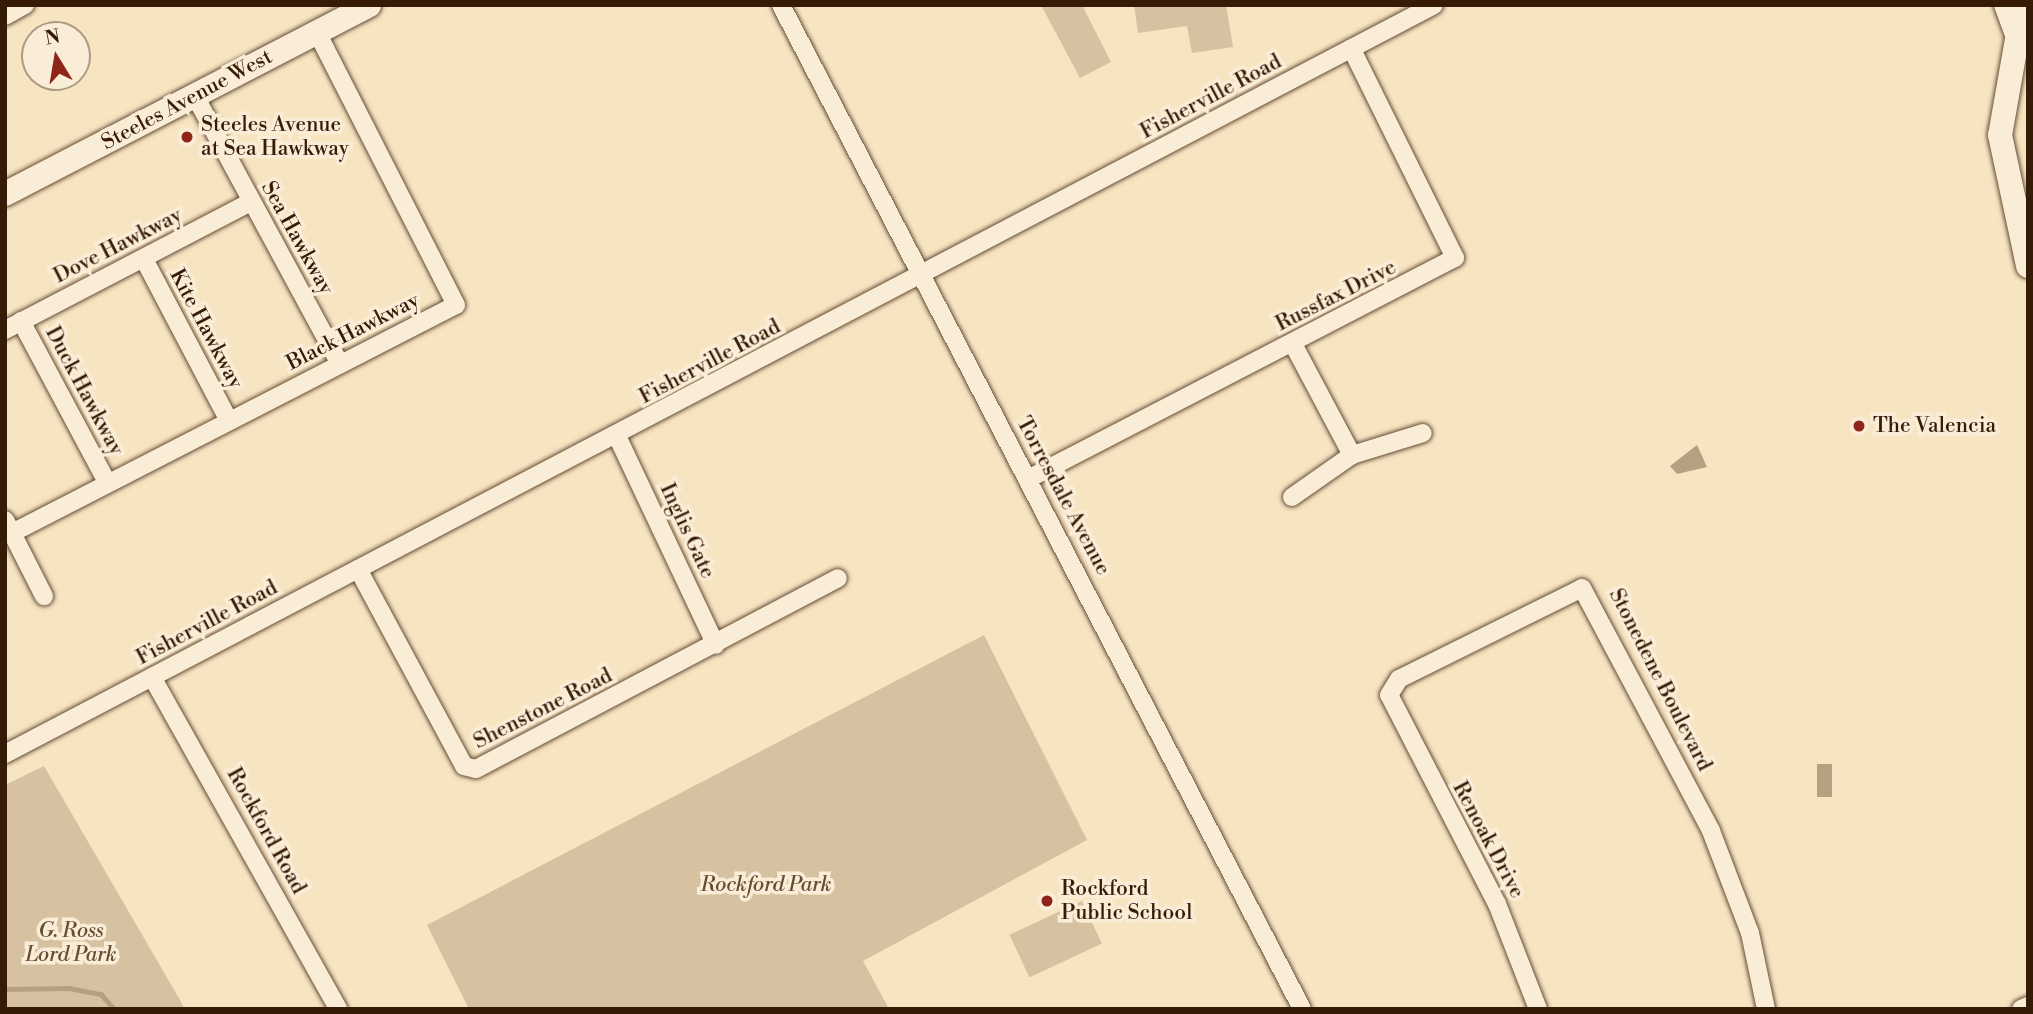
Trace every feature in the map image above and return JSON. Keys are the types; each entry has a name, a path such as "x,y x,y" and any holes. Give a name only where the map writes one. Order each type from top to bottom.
{"main road":[{"name":"Steeles Avenue West","path":"5,194 369,5"},
{"path":"2023,5 2013,32 2000,135 2028,266"}],"street":[{"path":"5,16 24,5"},
{"name":"Torresdale Avenue","path":"781,5 1303,1009"},
{"name":"Fisherville Road","path":"5,754 617,436 1434,5"},
{"path":"2003,5 2013,32"},
{"name":"Black Hawkway","path":"9,526 107,482 456,305 317,32"},
{"name":"Russfax Drive","path":"1028,479 1293,344 1456,255 1351,48"},
{"name":"Sea Hawkway","path":"195,96 340,364"},
{"name":"Dove Hawkway","path":"13,326 251,202"},
{"name":"Kite Hawkway","path":"144,259 229,421"},
{"name":"Duck Hawkway","path":"13,326 107,482"},
{"path":"1293,344 1352,455"},
{"path":"1292,497 1352,455 1423,433"},
{"name":"Inglis Gate","path":"617,436 716,645"},
{"path":"9,526 44,596"},
{"name":"Shenstone Road","path":"358,569 464,766 476,769 838,579"},
{"name":"Stonedene Boulevard","path":"1389,695 1399,679 1542,611 1572,589 1589,592 1711,831 1750,933 1766,1009"},
{"name":"Rockford Road","path":"152,677 338,1009"},
{"name":"Renoak Drive","path":"1389,695 1497,904 1538,1009"},
{"path":"2021,1009 2028,1006"}],"green space":[{"path":"1041,5 1082,5 1111,62 1080,78"},
{"path":"1134,5 1226,5 1233,47 1192,53 1187,26 1138,33"},
{"name":"Rockford Park","path":"984,635 1087,840 863,961 889,1009 469,1009 427,925"},
{"name":"G. Ross Lord Park","path":"44,766 184,1009 5,1009 5,785"},
{"path":"1082,901 1102,944 1029,977 1009,935"}],"shaded area":[{"path":"1697,445 1707,467 1677,474 1670,466"},
{"path":"1817,764 1832,764 1832,797 1817,797"}],"waterway":[{"path":"5,989 69,988 101,994 114,1009"}],"place":[{"name":"Steeles Avenue at Sea Hawkway","path":"187,137"},
{"name":"The Valencia","path":"1859,426"},
{"name":"Rockford Public School","path":"1047,901"}]}
